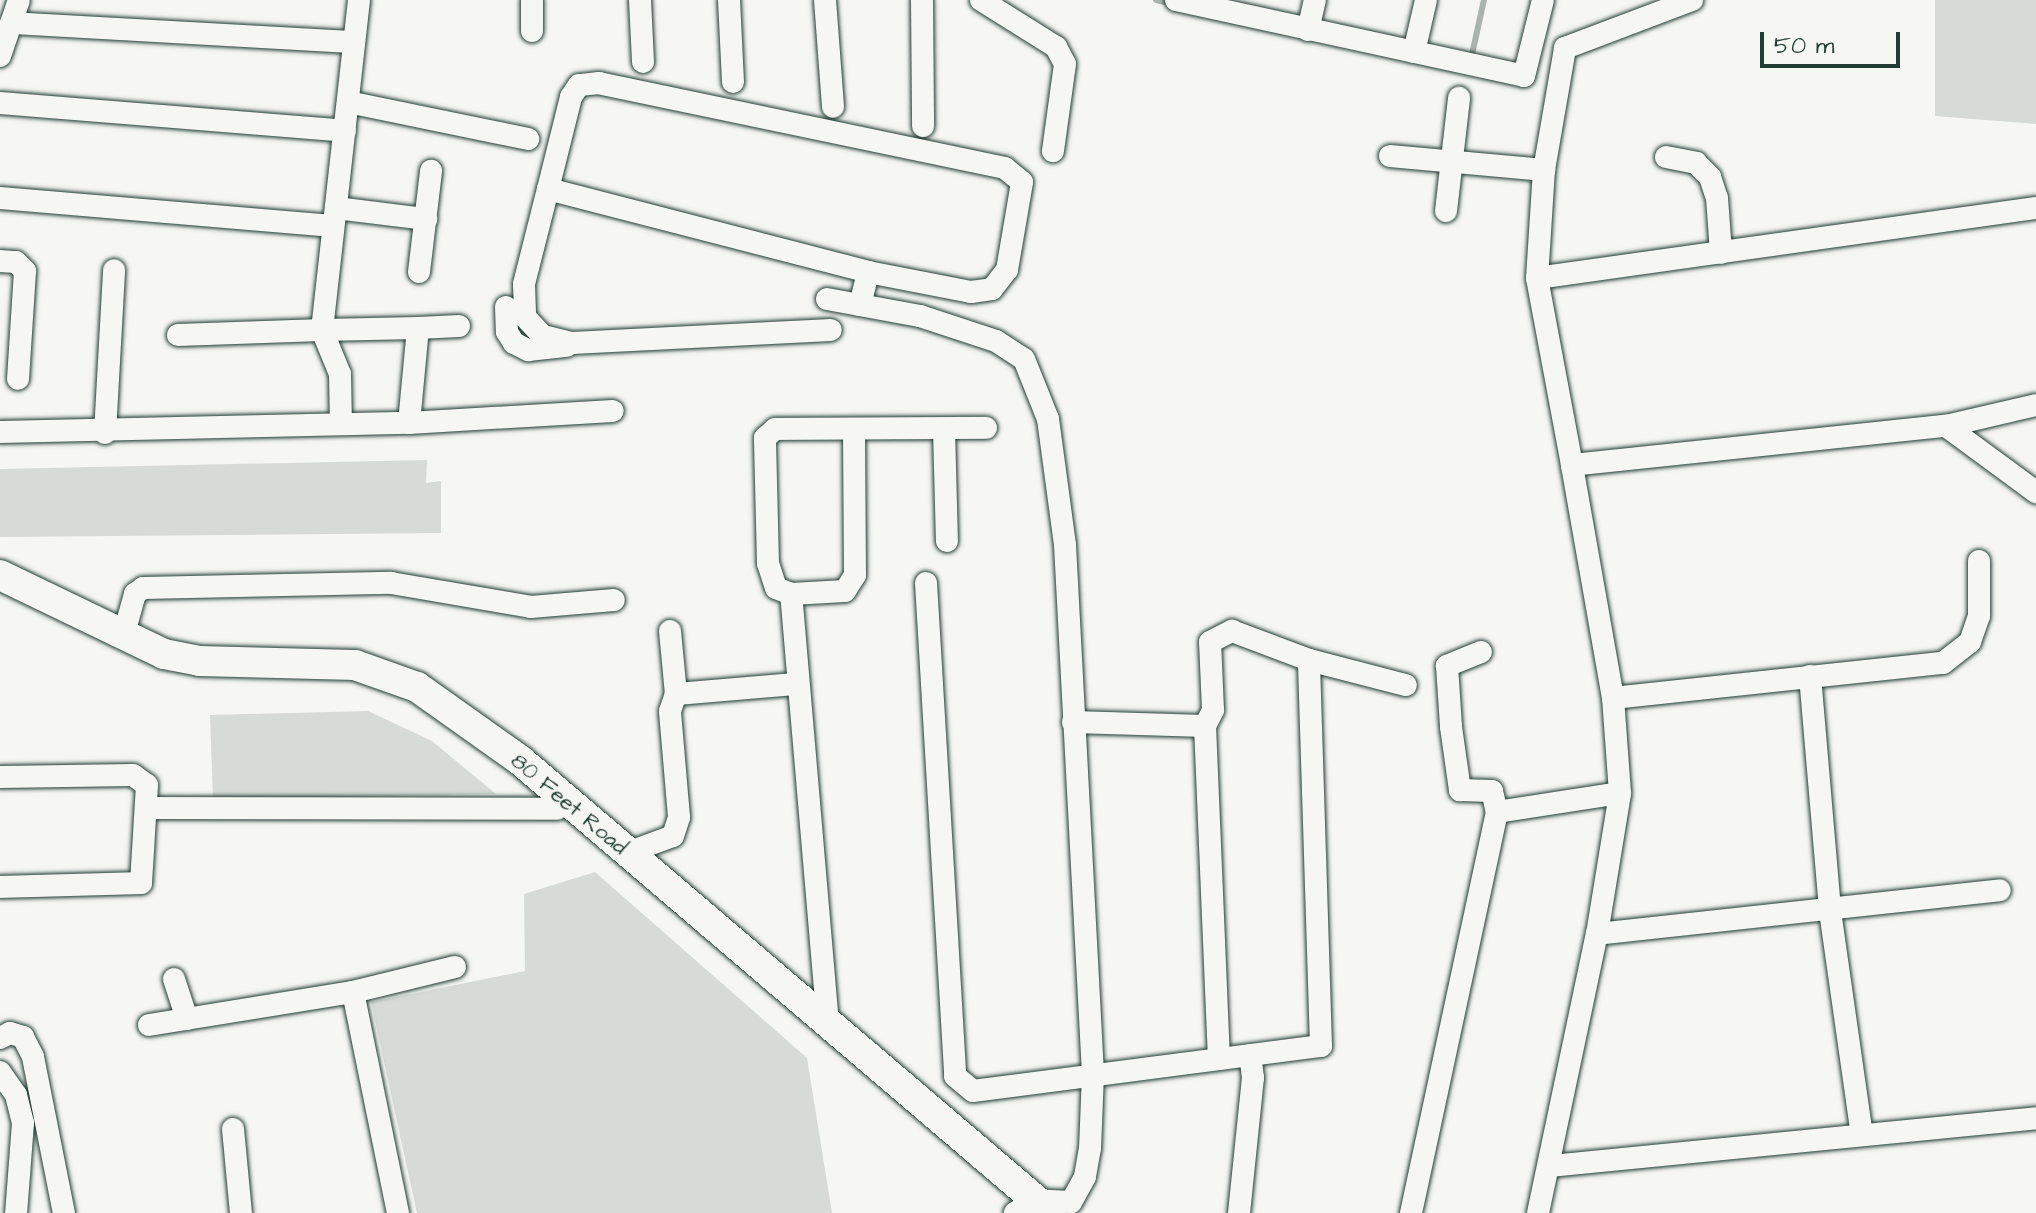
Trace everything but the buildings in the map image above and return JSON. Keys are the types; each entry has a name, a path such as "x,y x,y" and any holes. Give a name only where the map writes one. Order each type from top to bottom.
{"main road":[{"name":"80 Feet Road","path":"0,575 123,637 178,658 339,663 402,679 521,761 828,1024 1030,1210"},
{"name":"80 Feet Road","path":"0,589 161,666 198,673 339,676 382,684 424,708 557,809 1030,1210"}],"street":[{"path":"0,56 19,0"},
{"path":"341,424 340,374 322,330 359,0"},
{"path":"532,0 532,31"},
{"path":"640,0 643,62"},
{"path":"729,0 733,82"},
{"path":"825,0 833,107"},
{"path":"922,0 923,126"},
{"path":"981,0 1056,47 1065,64 1053,151"},
{"path":"1176,0 1524,76 1543,0"},
{"path":"1308,30 1315,0"},
{"path":"1414,52 1426,0"},
{"path":"1538,1213 1597,934 1620,793 1613,698 1537,278 1544,170 1565,48 1692,0"},
{"path":"11,23 353,42"},
{"path":"548,189 868,272 971,292 992,289 1007,270 1022,182 1005,168 599,83 579,85 571,97 524,284 525,317 543,336 572,343 831,330"},
{"path":"1446,211 1459,98"},
{"path":"348,102 528,139"},
{"path":"0,103 345,131"},
{"path":"1390,156 1544,170"},
{"path":"1666,157 1696,163 1710,177 1717,198 1721,253"},
{"path":"419,272 431,171"},
{"path":"0,198 334,217 426,219"},
{"path":"1537,278 2036,208"},
{"path":"0,261 16,262 25,271 18,379"},
{"path":"105,433 114,270"},
{"path":"860,305 868,272"},
{"path":"827,299 920,316 996,341 1024,359 1038,385 1048,419 1065,545 1093,1074 1085,1177 1071,1202 1030,1210"},
{"path":"506,307 507,332 514,343 528,350 557,351 572,343"},
{"path":"178,335 459,326"},
{"path":"409,423 418,328"},
{"path":"1572,465 1946,426 2036,405"},
{"path":"0,432 105,433 409,423 613,411"},
{"path":"1946,426 2036,492"},
{"path":"854,429 855,575 845,591 791,594 776,588 768,564 765,438 775,429 986,428"},
{"path":"944,429 947,541"},
{"path":"1613,698 1943,663 1970,642 1979,616 1979,561"},
{"path":"123,637 135,594 143,588 391,583 531,607 614,600"},
{"path":"926,583 955,1076 973,1091 1321,1046 1309,660"},
{"path":"791,594 796,684 828,1024"},
{"path":"627,853 673,836 679,817 670,711 676,694 670,631"},
{"path":"1219,1059 1205,726 1213,710 1210,642 1219,633 1232,631 1309,660 1406,685"},
{"path":"1411,1213 1497,812 1492,791 1460,790 1451,727 1447,666 1451,660 1481,652"},
{"path":"1810,676 1830,911 1862,1135"},
{"path":"676,694 796,684"},
{"path":"1073,722 1205,726"},
{"path":"0,777 133,775 147,785 141,883 0,887"},
{"path":"1497,812 1620,793"},
{"path":"146,808 557,809"},
{"path":"1597,934 1830,911 2000,890"},
{"path":"149,1025 353,992 455,967"},
{"path":"174,979 187,1019"},
{"path":"353,992 398,1213"},
{"path":"0,1038 10,1033 23,1037 33,1057 64,1213"},
{"path":"1239,1213 1253,1078 1250,1055"},
{"path":"0,1072 16,1095 23,1123 16,1213"},
{"path":"1550,1166 2036,1118"},
{"path":"233,1129 241,1213"}],"shaded area":[{"path":"1935,0 2036,0 2036,124 1935,116"},
{"path":"427,460 426,483 441,481 441,533 0,537 0,469"},
{"path":"368,711 432,741 496,794 213,799 210,715"},
{"path":"595,872 807,1058 832,1213 417,1213 371,1002 525,971 524,894"}],"waterway":[{"path":"1156,0 1174,4"},
{"path":"1471,59 1484,0"}]}
